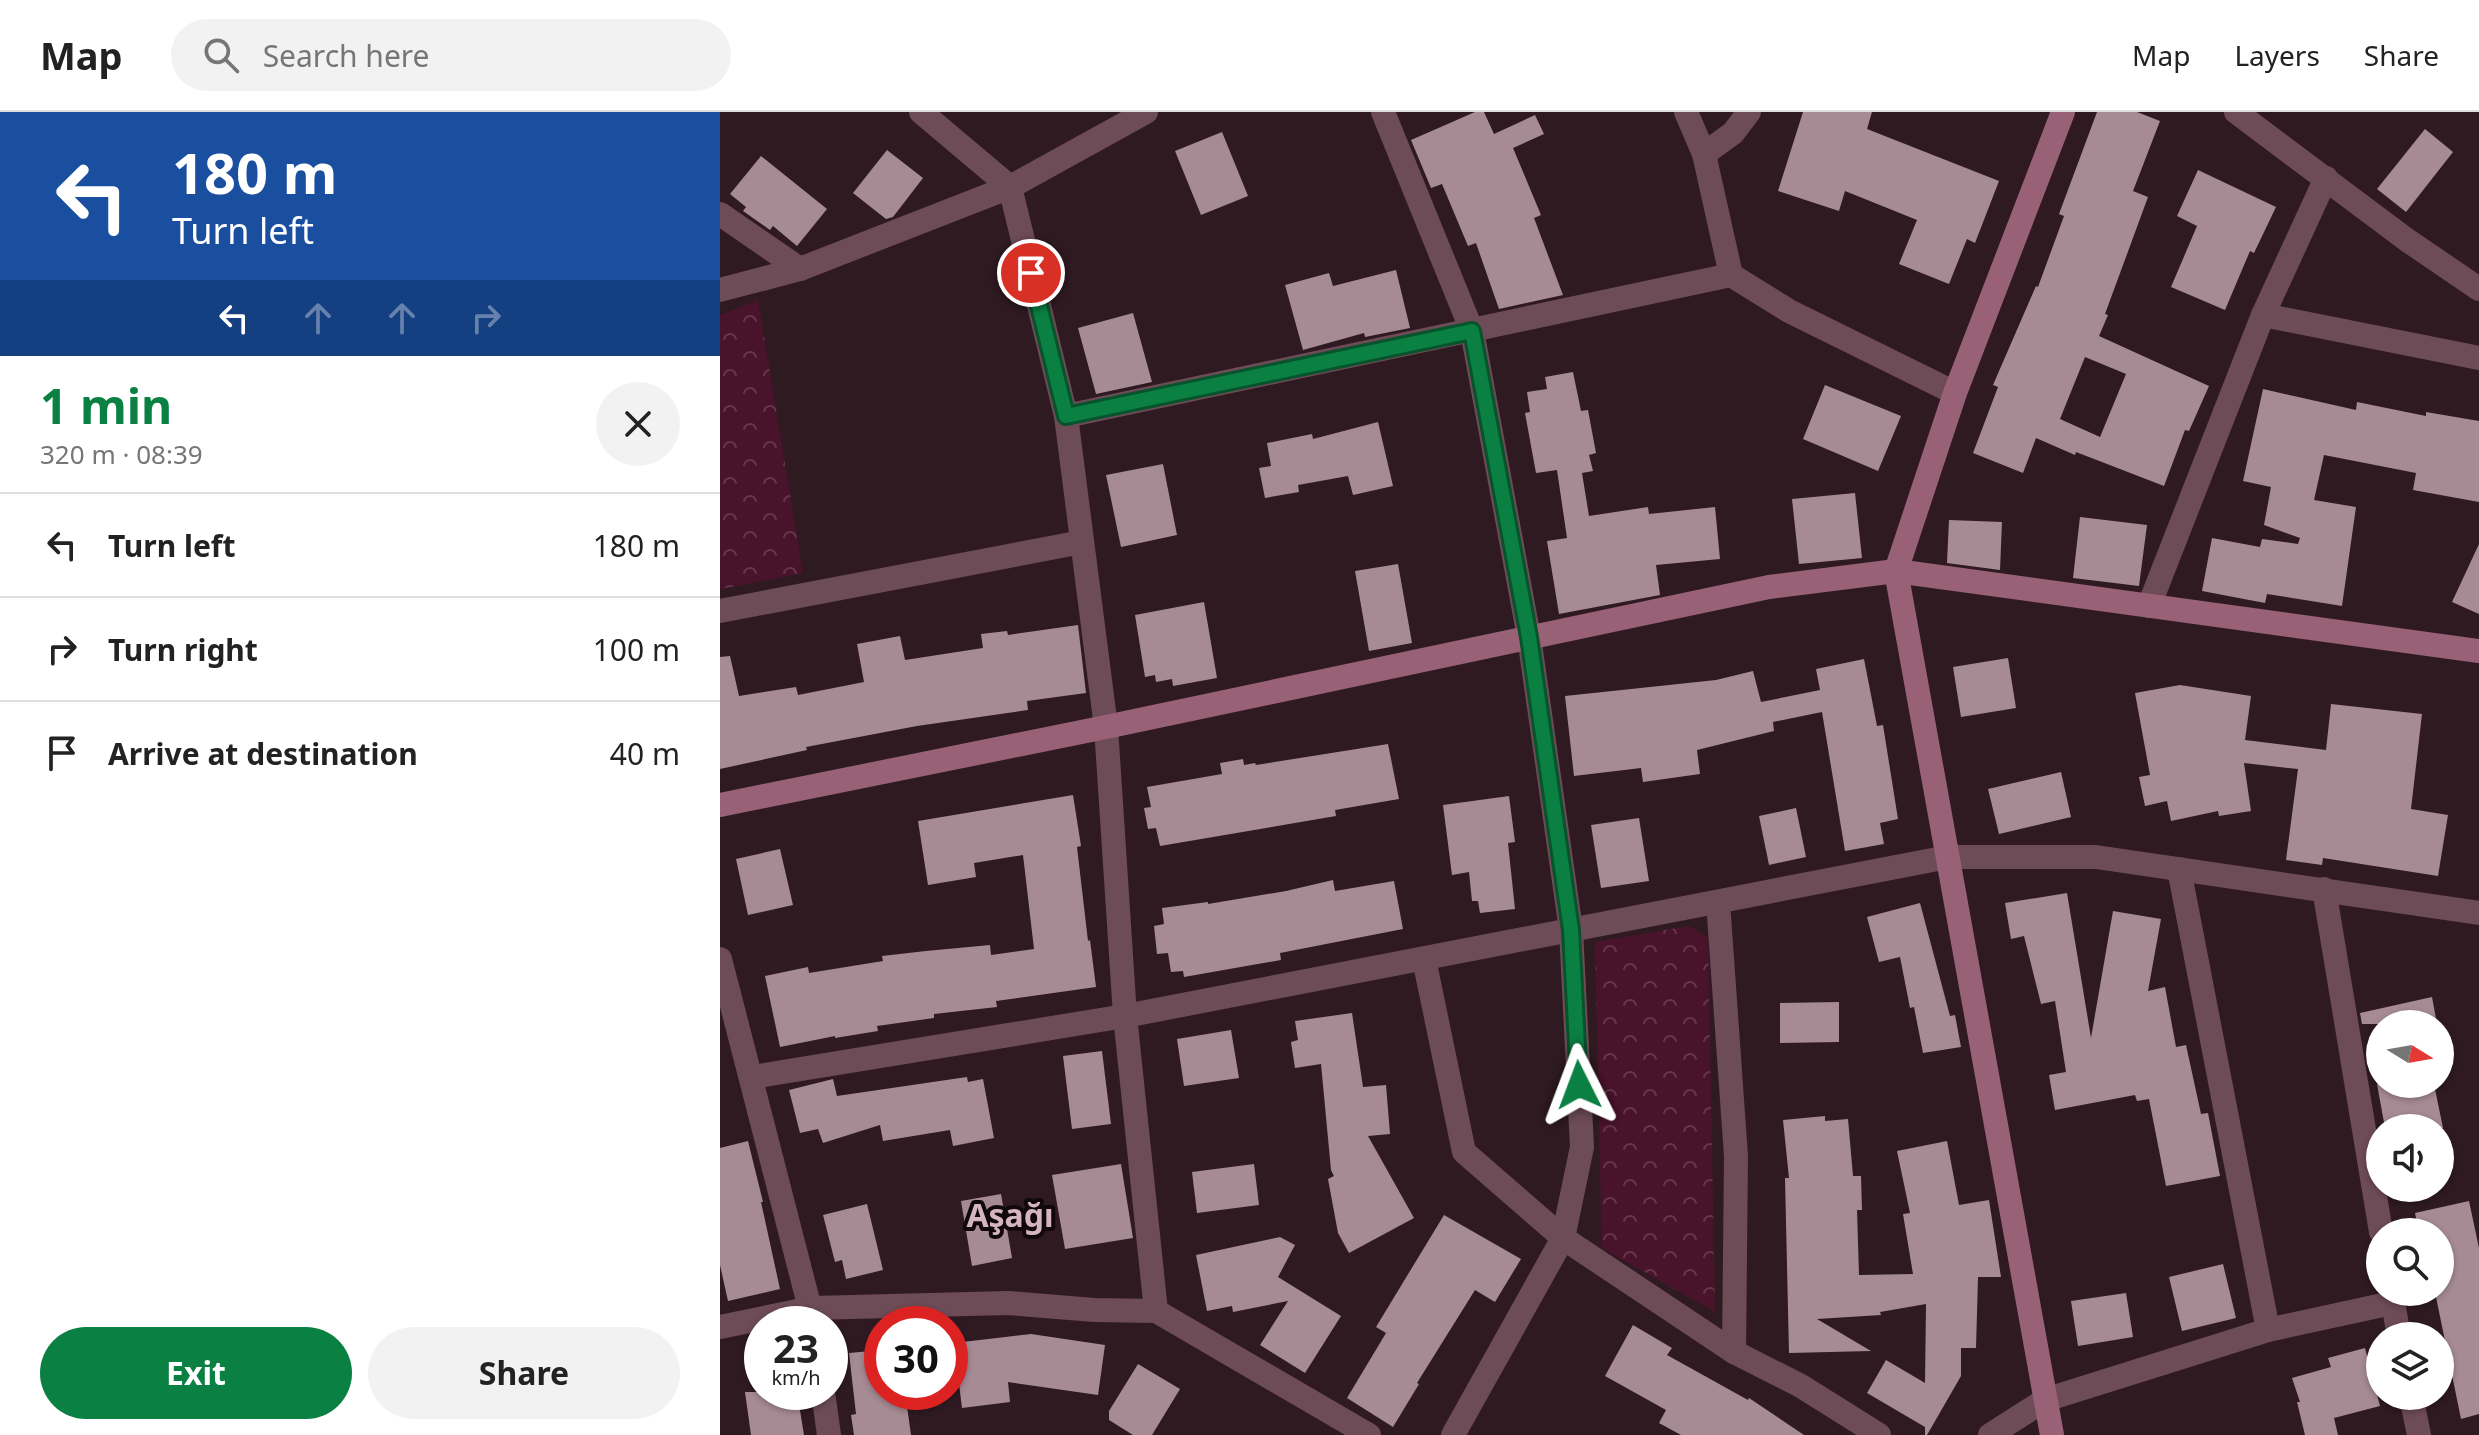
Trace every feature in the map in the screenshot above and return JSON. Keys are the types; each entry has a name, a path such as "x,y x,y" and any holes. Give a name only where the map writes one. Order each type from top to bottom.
{"street":[{"path":"921,112 1010,187 1066,416 1106,727 1125,1016 1156,1311"},
{"path":"720,290 800,269 1010,187 1146,112"},
{"path":"1383,112 1472,331 1529,637 1571,930 1582,1147 1563,1238 1453,1435"},
{"path":"1686,112 1704,154 1731,275"},
{"path":"1704,154 1733,133 1749,112"},
{"path":"2052,1435 1896,571 1955,393 2063,112"},
{"path":"2236,112 2407,240 2479,289"},
{"path":"2149,606 2263,315 2326,178"},
{"path":"720,214 800,269"},
{"path":"1066,416 1731,275 1789,311 1955,393"},
{"path":"2263,315 2477,351"},
{"path":"720,611 1082,542"},
{"path":"720,805 1769,587 1896,571 2479,651"},
{"path":"752,1077 1125,1016 1948,857 2096,857 2479,913"},
{"path":"2179,869 2268,1330"},
{"path":"2324,889 2379,1218"},
{"path":"1718,902 1736,1156 1734,1352"},
{"path":"720,959 810,1306"},
{"path":"1424,959 1464,1152 1563,1238 1734,1352 1801,1386 1879,1435"},
{"path":"848,1314 1008,1303 1156,1311 1369,1435"},
{"path":"1990,1435 2045,1400 2268,1330 2366,1305"},
{"path":"720,1327 744,1324"},
{"path":"826,1410 829,1435"},
{"path":"2414,1410 2419,1435"}],"green space":[{"path":"758,300 803,573 720,589 720,315"},
{"path":"1689,926 1708,938 1715,1312 1602,1248 1595,942"}],"building":[{"path":"1475,112 1484,112 1494,134 1535,115 1544,134 1513,148 1541,215 1534,218 1563,295 1499,309 1476,243 1468,246 1442,184 1431,188 1411,140"},
{"path":"1803,112 1872,112 1867,129 1999,181 1975,243 1967,239 1949,284 1899,264 1917,220 1845,191 1839,211 1778,191"},
{"path":"2097,112 2137,112 2160,121 2133,191 2148,197 2099,336 2209,386 2189,431 2185,430 2164,486 2036,438 2023,473 1973,453 1998,387 1993,385 2038,287 2064,216 2059,214","holes":["2085,357 2126,374 2100,437 2060,419"]},
{"path":"2425,129 2453,152 2406,212 2377,189"},
{"path":"1222,132 1248,196 1201,215 1175,151"},
{"path":"887,150 923,178 893,217 886,219 853,193"},
{"path":"761,156 827,209 797,246 773,226 770,230 743,211 746,207 730,194"},
{"path":"2198,170 2276,207 2254,253 2250,251 2225,310 2171,287 2197,226 2177,216"},
{"path":"1396,270 1410,328 1365,337 1364,333 1303,350 1285,285 1329,273 1333,286"},
{"path":"1133,313 1152,382 1096,394 1078,328"},
{"path":"1573,372 1581,411 1588,410 1596,453 1589,455 1593,471 1582,473 1589,516 1648,507 1649,514 1715,507 1720,559 1656,565 1660,595 1559,614 1547,541 1567,538 1557,470 1536,473 1525,413 1530,412 1527,392 1547,389 1545,377"},
{"path":"1825,385 1901,416 1878,471 1803,439"},
{"path":"2263,389 2356,410 2357,402 2426,416 2426,412 2479,421 2479,502 2413,490 2416,473 2324,455 2314,500 2356,507 2342,606 2267,594 2265,603 2202,591 2212,538 2260,547 2262,539 2298,544 2300,538 2264,525 2271,487 2243,481"},
{"path":"1378,422 1393,486 1353,495 1348,476 1298,485 1299,492 1265,498 1259,468 1271,466 1267,443 1312,434 1313,439"},
{"path":"1163,464 1177,535 1121,547 1106,475"},
{"path":"1855,493 1862,558 1799,564 1792,499"},
{"path":"2080,517 2147,525 2139,586 2073,578"},
{"path":"1949,520 2002,522 2000,570 1947,563"},
{"path":"2479,544 2479,614 2452,602"},
{"path":"1398,564 1412,643 1369,651 1355,571"},
{"path":"1204,602 1217,678 1173,686 1172,679 1156,682 1155,675 1145,677 1135,615"},
{"path":"1078,625 1086,693 1027,701 1028,710 917,726 806,747 807,750 720,769 720,657 730,656 739,696 796,687 798,695 864,682 857,644 900,636 905,660 983,648 981,634 1007,631 1008,635"},
{"path":"2008,658 2016,708 1961,717 1953,667"},
{"path":"1864,659 1877,726 1883,725 1898,819 1880,823 1884,844 1845,851 1822,712 1773,722 1774,731 1697,750 1700,774 1643,782 1641,768 1574,776 1565,696 1716,680 1753,671 1761,702 1820,690 1816,669"},
{"path":"2180,685 2251,696 2245,740 2326,750 2331,704 2422,714 2411,809 2448,815 2438,876 2323,858 2322,865 2286,860 2298,769 2244,763 2251,811 2219,816 2218,811 2171,821 2167,801 2145,806 2139,777 2150,775 2135,693"},
{"path":"1388,744 1399,799 1335,810 1336,816 1160,846 1156,828 1148,829 1144,808 1151,807 1147,787 1222,774 1220,763 1243,759 1244,765 1256,765"},
{"path":"2061,772 2071,817 1999,834 1988,789"},
{"path":"1073,795 1081,846 1077,847 1088,941 1096,987 996,1001 997,1007 934,1014 934,1018 877,1026 878,1031 780,1047 765,976 808,967 809,973 883,961 882,956 926,951 990,945 991,955 1034,949 1023,855 974,863 976,877 928,885 918,821"},
{"path":"1509,796 1515,842 1508,843 1515,909 1480,913 1478,901 1472,901 1469,872 1452,875 1443,805"},
{"path":"1796,808 1806,857 1769,865 1759,816"},
{"path":"1639,818 1649,881 1601,888 1591,825"},
{"path":"780,849 793,905 748,915 736,859"},
{"path":"1333,880 1335,891 1394,881 1403,929 1280,953 1281,960 1184,977 1183,971 1171,972 1168,953 1157,954 1154,926 1164,924 1162,908 1208,904"},
{"path":"2067,893 2091,1038 2113,911 2161,919 2148,991 2165,987 2176,1047 2186,1045 2201,1114 2208,1113 2220,1176 2166,1186 2149,1099 2137,1101 2135,1095 2055,1110 2049,1075 2066,1072 2055,1001 2041,1004 2024,936 2011,939 2005,903"},
{"path":"1920,903 1950,1016 1955,1015 1961,1047 1923,1053 1900,957 1879,962 1867,917"},
{"path":"2432,997 2434,1010 2374,1010"},
{"path":"1839,1002 1839,1042 1780,1043 1780,1003"},
{"path":"2366,1012 2366,1024 2362,1024 2360,1013"},
{"path":"1352,1013 1363,1087 1386,1085 1390,1134 1368,1136 1414,1218 1349,1253 1338,1233 1328,1179 1334,1176 1321,1064 1295,1068 1291,1042 1298,1040 1295,1021"},
{"path":"1231,1030 1239,1078 1184,1086 1177,1039"},
{"path":"1102,1051 1111,1124 1072,1129 1063,1056"},
{"path":"967,1077 968,1082 983,1079 994,1138 953,1146 950,1130 883,1141 880,1125 823,1143 818,1129 800,1133 789,1090 833,1079 837,1096"},
{"path":"2380,1098 2437,1098 2440,1114 2382,1114"},
{"path":"1825,1116 1825,1121 1848,1119 1853,1176 1861,1176 1862,1210 1857,1210 1859,1275 1913,1274 1903,1214 1910,1213 1897,1151 1947,1141 1959,1205 1989,1200 2001,1277 1978,1277 1976,1348 1961,1348 1961,1376 1927,1435 1925,1427 1867,1393 1886,1360 1925,1383 1926,1304 1880,1312 1881,1315 1817,1319 1871,1351 1789,1353 1785,1178 1789,1178 1783,1120"},
{"path":"748,1141 780,1289 728,1301 720,1265 720,1148"},
{"path":"1121,1164 1133,1238 1065,1249 1052,1175"},
{"path":"1254,1164 1259,1205 1197,1213 1192,1172"},
{"path":"1001,1194 1012,1258 972,1266 961,1201"},
{"path":"2469,1201 2479,1248 2479,1414 2461,1419 2454,1385 2454,1322 2441,1322 2438,1306 2454,1306 2454,1218 2416,1218 2415,1213"},
{"path":"867,1204 883,1270 846,1279 842,1260 835,1262 823,1215"},
{"path":"1444,1215 1521,1259 1495,1302 1475,1290 1393,1427 1347,1398 1386,1333 1376,1327"},
{"path":"1280,1237 1295,1245 1278,1277 1341,1316 1305,1373 1260,1345 1288,1301 1233,1312 1232,1306 1207,1311 1196,1255"},
{"path":"2223,1264 2236,1318 2182,1331 2169,1277"},
{"path":"2126,1293 2133,1337 2078,1346 2071,1301"},
{"path":"1633,1325 1672,1348 1667,1355 1749,1398 1804,1435 1681,1435 1659,1423 1666,1410 1605,1376"},
{"path":"1031,1334 1105,1345 1098,1395 1008,1382 1010,1402 968,1407 968,1341"},
{"path":"2365,1348 2366,1410 2334,1418 2338,1435 2305,1435 2297,1402 2300,1402 2292,1378 2331,1367 2328,1358"},
{"path":"864,1352 864,1410 908,1410 911,1435 854,1435 851,1415 856,1414 849,1353"},
{"path":"1138,1364 1180,1389 1152,1435 1133,1435 1109,1420 1109,1411"},
{"path":"748,1410 800,1410 804,1435 751,1435"}],"district":[{"name":"Aşağı","path":"1010,1214"}],"route":[{"path":"1031,273 1066,416 1472,331 1529,637 1571,930 1579,1085"}]}
